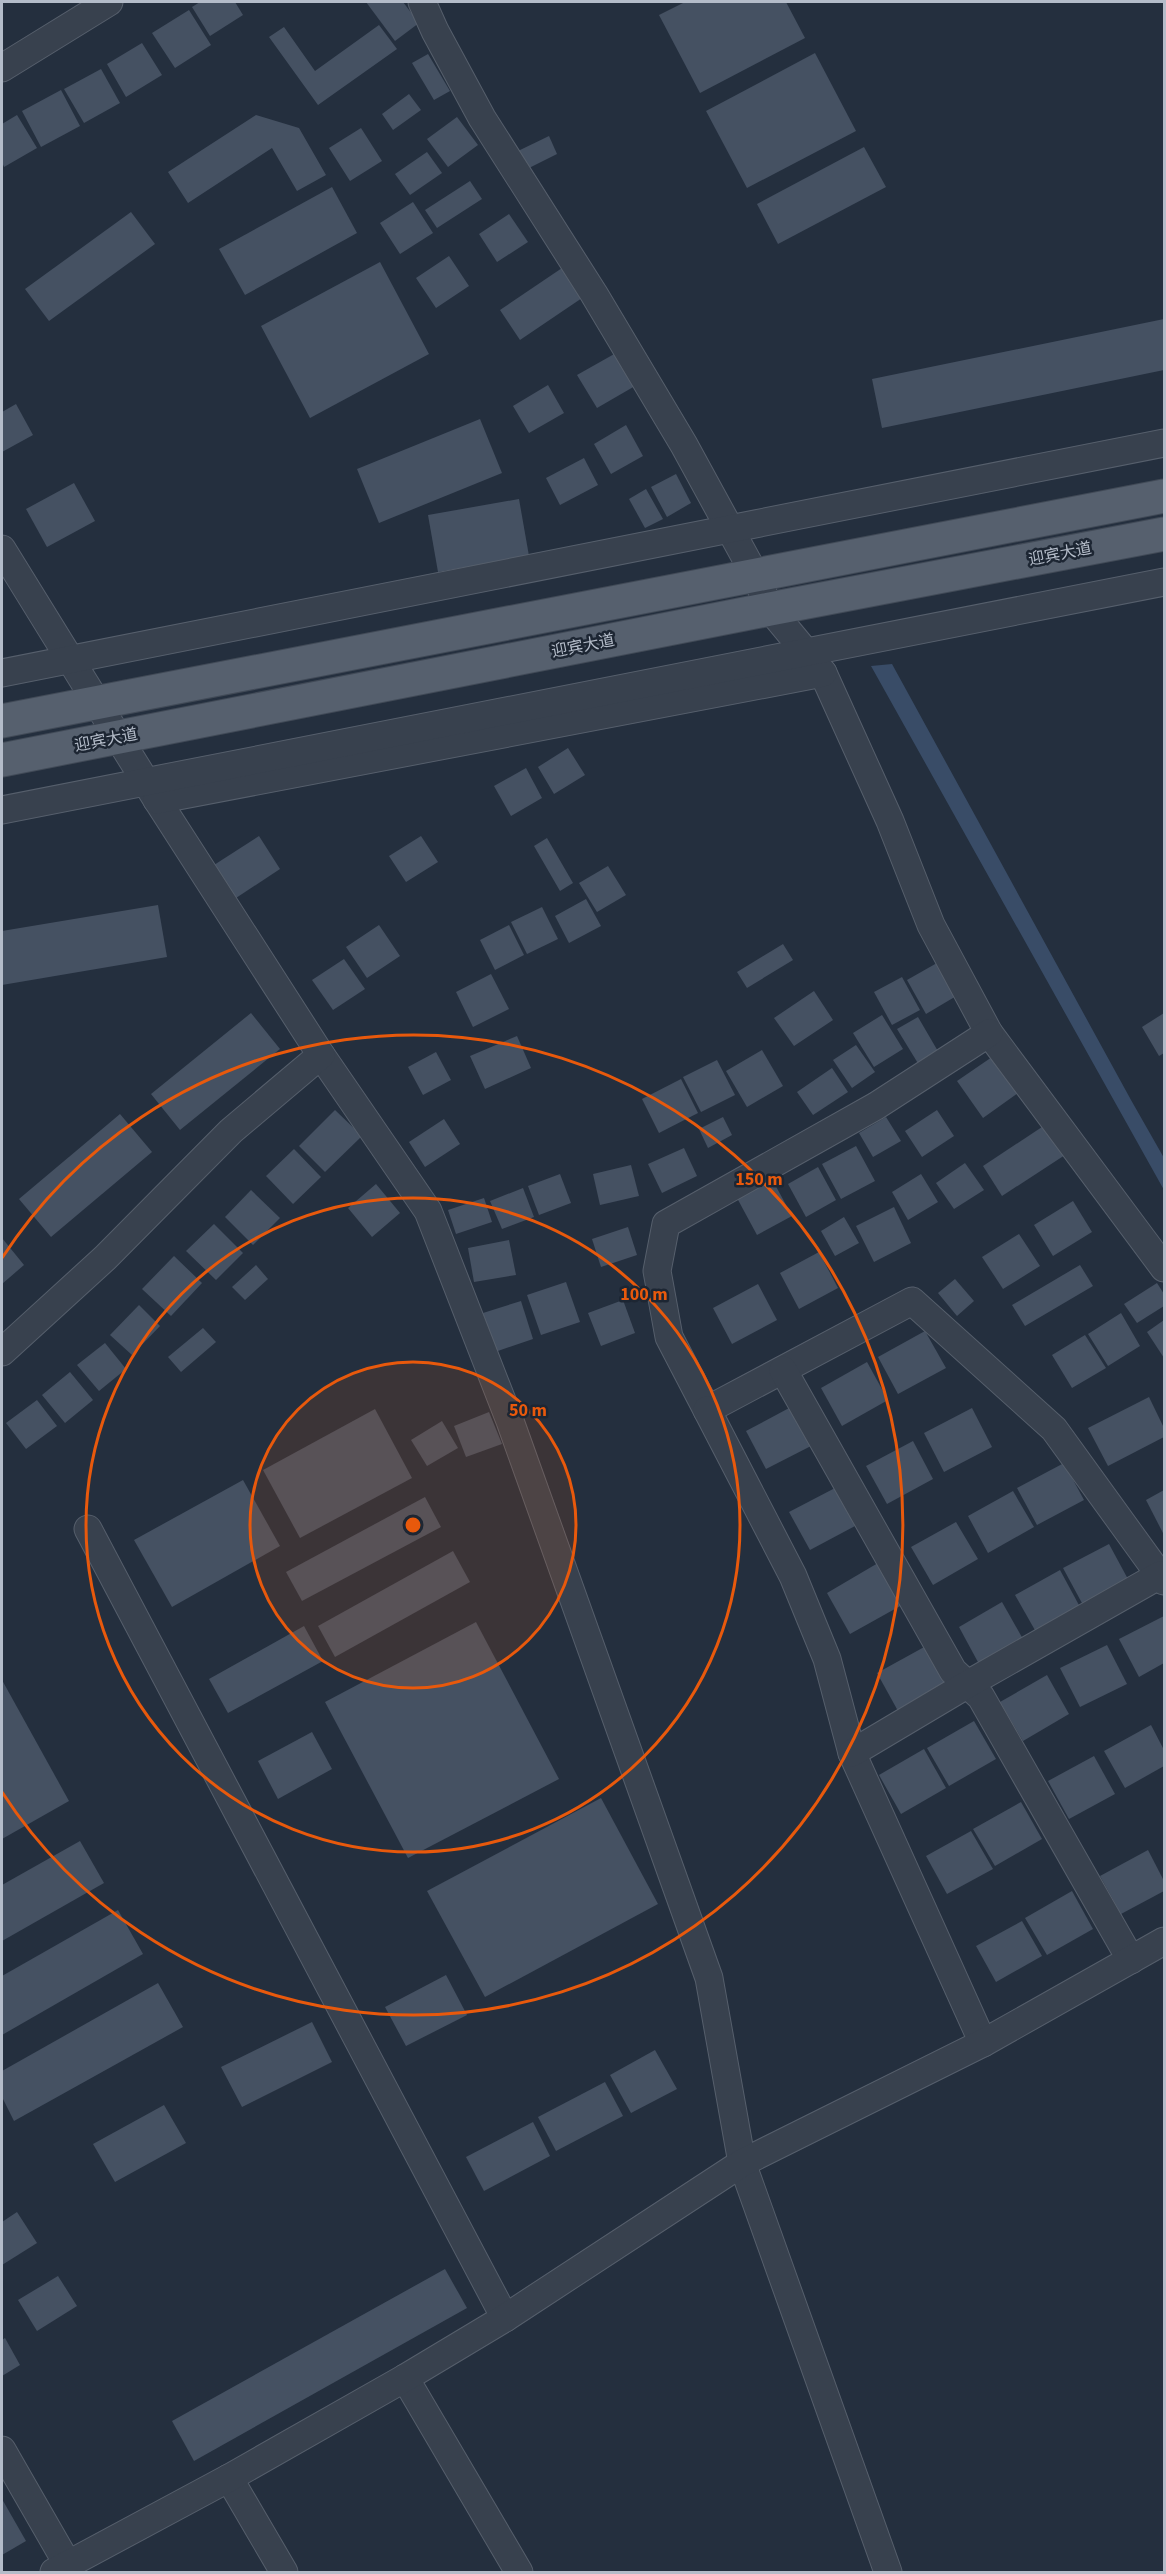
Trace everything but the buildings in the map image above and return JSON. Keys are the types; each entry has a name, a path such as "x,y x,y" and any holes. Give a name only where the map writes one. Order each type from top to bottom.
{"main road":[{"path":"2,721 1164,495"},
{"name":"迎宾大道","path":"2,760 1164,534"}],"street":[{"path":"2,68 109,2"},
{"path":"422,2 482,118 594,294 684,445 755,575 770,609 823,673 890,821 932,925 989,1033 1164,1268"},
{"path":"2,673 1164,443"},
{"path":"2,549 151,791 321,1055 428,1211 506,1410 709,1978 742,2163 888,2572"},
{"path":"151,791 805,651 1164,582"},
{"path":"2,810 151,791 823,673"},
{"path":"983,2043 852,1753 827,1659 793,1576 669,1337 657,1271 666,1224 876,1106 989,1033"},
{"path":"2,1352 105,1258 231,1131 321,1055"},
{"path":"707,1410 912,1301 1054,1429 1162,1578 968,1684 852,1753"},
{"path":"783,1370 953,1671 981,1697 1131,1960"},
{"path":"88,1529 505,2318"},
{"path":"2,2450 61,2569 230,2478 405,2378 505,2318 742,2163 983,2043 1164,1941"},
{"path":"405,2378 519,2572"},
{"path":"230,2478 284,2572"}],"water":[{"path":"892,664 1164,1158 1164,1190 871,666"}]}
